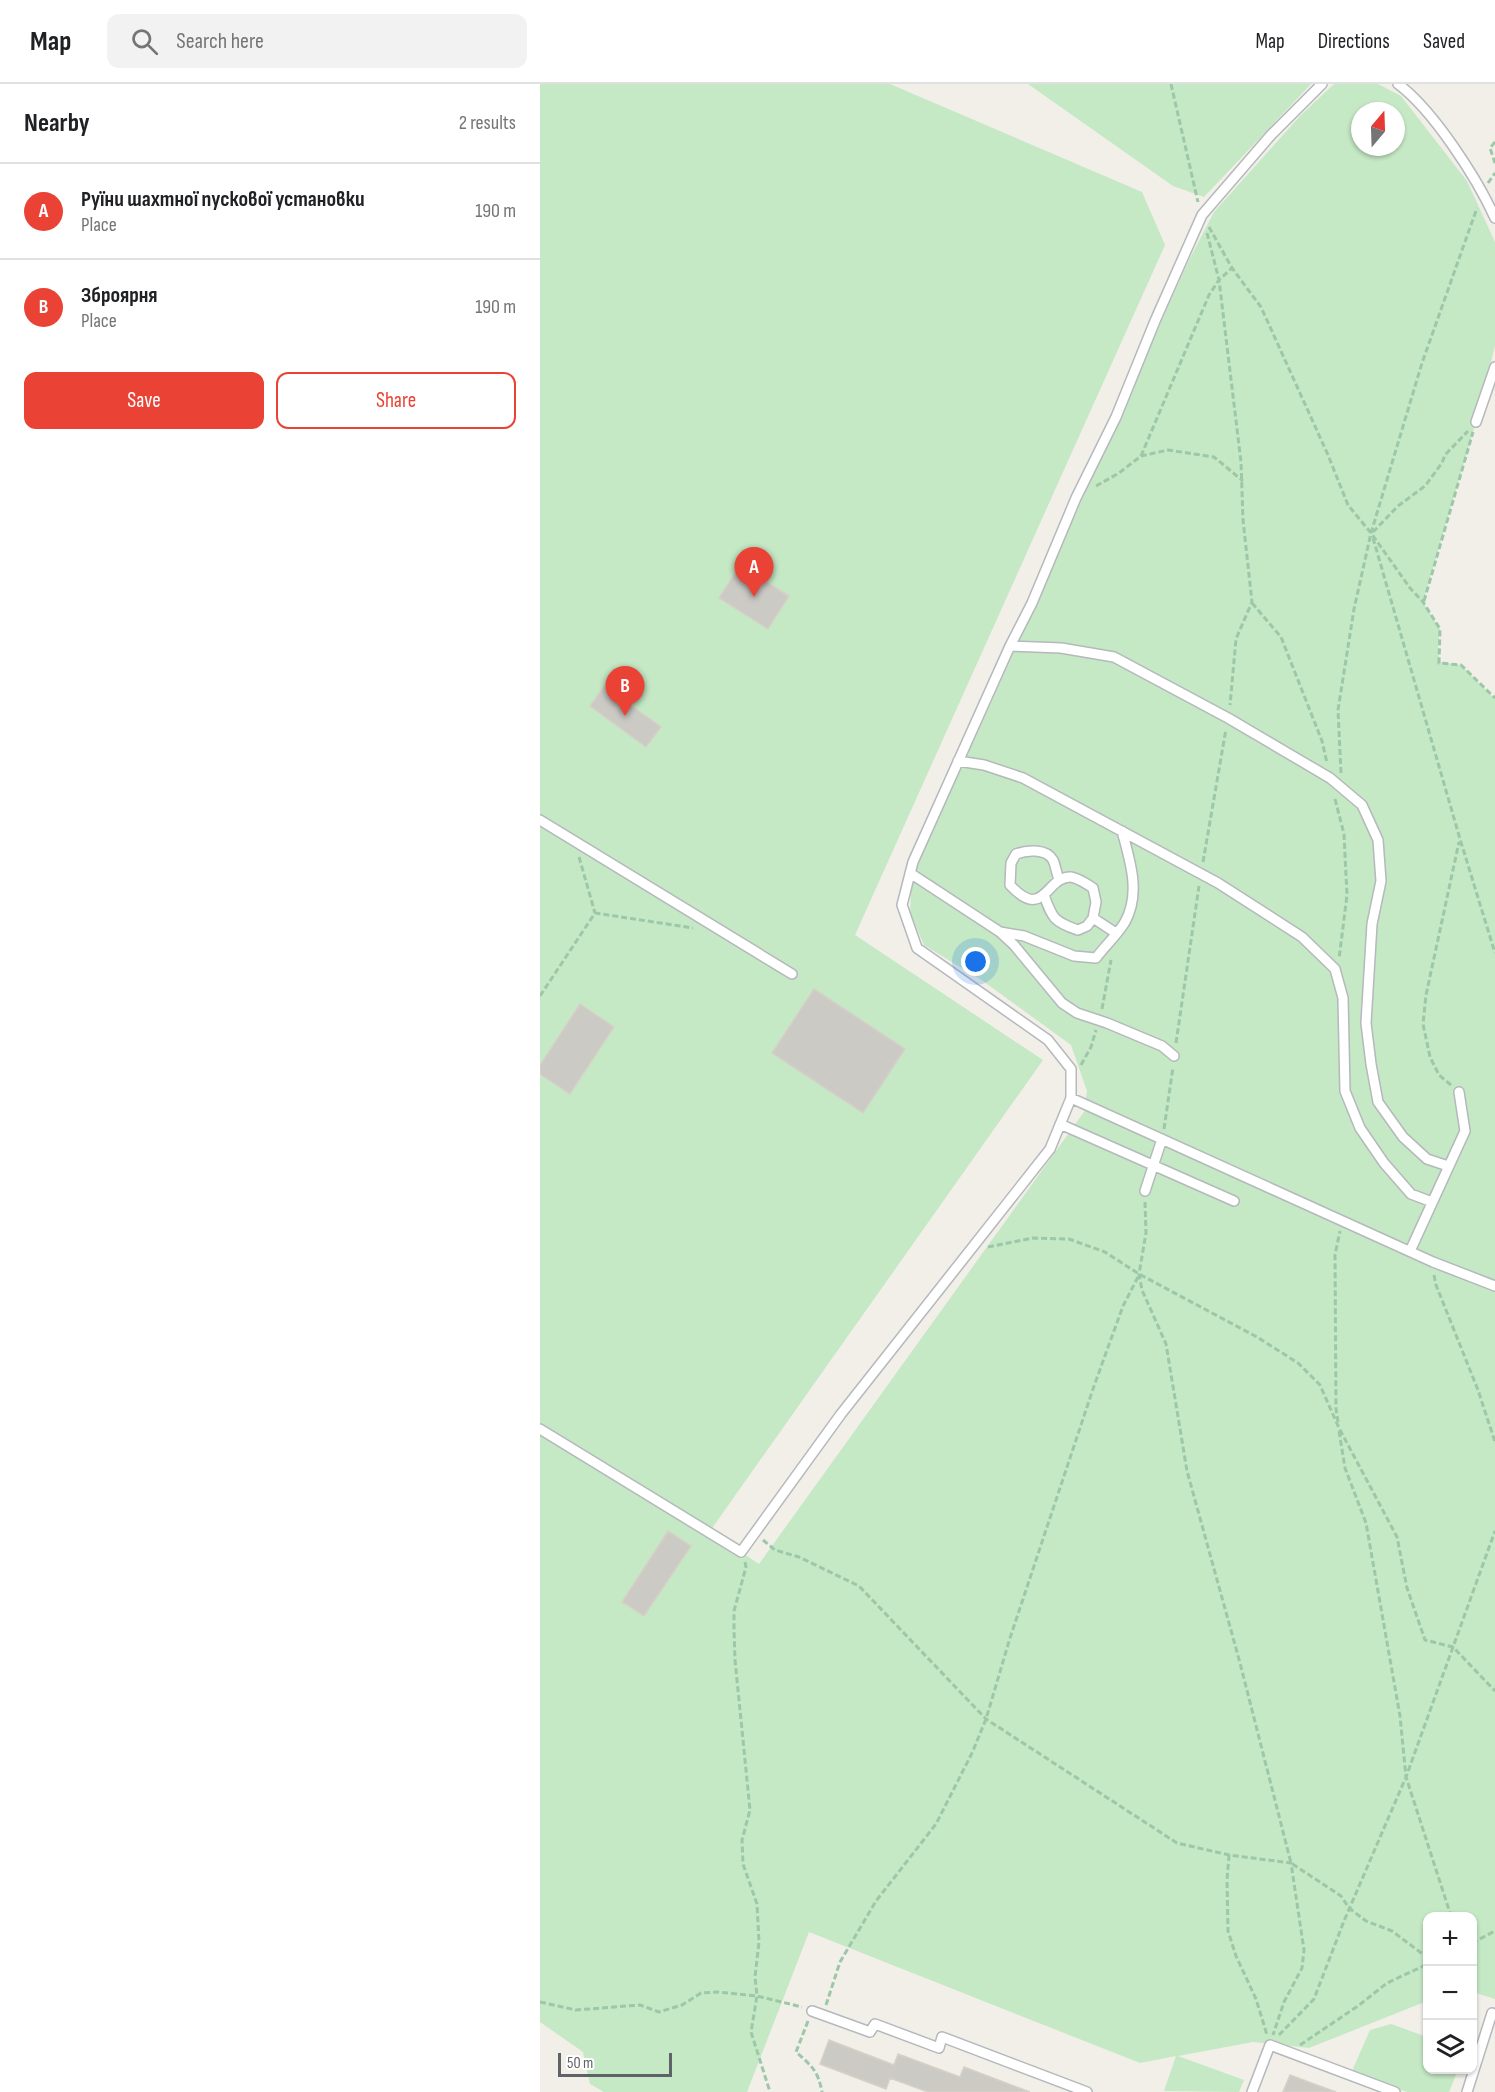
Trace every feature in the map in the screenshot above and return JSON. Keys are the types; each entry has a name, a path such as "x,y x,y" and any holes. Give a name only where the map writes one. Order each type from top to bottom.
{"lane":[{"path":"540,1430 741,1552 841,1414 1050,1149 1071,1098 1071,1069 1048,1040 917,948 902,905 910,873 958,761 1032,603 1076,498 1116,417 1201,211 1322,84"},
{"path":"1398,84 1436,123 1483,192 1495,218"},
{"path":"1476,422 1495,367"},
{"path":"1010,646 1061,648 1114,657 1228,718 1330,778 1362,805 1378,840 1381,881 1372,924 1366,1023 1378,1102 1403,1137 1427,1158 1448,1166"},
{"path":"958,761 984,765 1023,778 1218,883 1302,937 1335,969 1343,999 1345,1091 1360,1128 1384,1163 1411,1194 1432,1202"},
{"path":"540,820 792,974"},
{"path":"1000,932 1024,936 1074,956 1096,958 1124,923 1133,903 1133,879 1122,831"},
{"path":"1044,895 1050,913 1056,922 1078,930 1087,926 1093,918 1096,902 1093,888 1072,877 1059,879 1037,899 1026,898 1018,894 1010,885 1011,863 1016,854 1024,850 1046,853 1053,860 1059,879"},
{"path":"910,873 1000,932 1014,945 1062,1003 1077,1013 1162,1046 1174,1056"},
{"path":"1093,918 1116,933"},
{"path":"1410,1251 1464,1131 1459,1092"},
{"path":"1071,1098 1433,1262 1495,1286"},
{"path":"1060,1124 1234,1201"},
{"path":"1145,1191 1162,1139"},
{"path":"812,2011 870,2032 875,2024 939,2048 942,2037 1087,2092"},
{"path":"1467,2092 1492,2013"},
{"path":"1252,2092 1270,2045 1395,2092"}],"path":[{"path":"1162,1139 1200,873 1228,718 1236,639 1252,602 1243,520 1243,481 1219,280 1171,84"},
{"path":"1495,142 1490,148 1495,163"},
{"path":"1341,786 1338,710 1354,609 1371,533 1422,363 1483,192 1495,173"},
{"path":"1201,211 1232,268 1261,307 1328,455 1348,505 1410,588 1424,602 1440,629 1439,663 1461,665 1495,698"},
{"path":"1141,456 1194,328 1219,280 1232,268"},
{"path":"1371,533 1398,506 1425,486 1442,463 1445,455 1476,422"},
{"path":"1424,602 1476,422"},
{"path":"1076,498 1119,473 1141,456 1168,450 1214,457 1243,481"},
{"path":"1371,533 1495,953"},
{"path":"1459,1092 1439,1075 1430,1057 1423,1024 1426,995 1460,839"},
{"path":"540,996 595,913 574,841"},
{"path":"595,913 704,930"},
{"path":"823,2015 840,1962 876,1901 936,1824 972,1753 986,1719 1010,1638 1094,1386 1123,1306 1139,1274 1146,1233 1145,1191"},
{"path":"1342,1221 1335,1255 1336,1408 1345,1468 1366,1523 1400,1716 1406,1777 1448,1912"},
{"path":"969,1252 1033,1238 1069,1239 1105,1252 1139,1274 1257,1337 1298,1363 1320,1385 1339,1428 1397,1537 1407,1588 1425,1640 1454,1647 1495,1691"},
{"path":"1433,1262 1436,1285 1478,1390 1495,1442"},
{"path":"1139,1274 1142,1290 1166,1344 1187,1471 1240,1663 1291,1863 1304,1950 1302,1968 1284,2002 1270,2045"},
{"path":"1270,2045 1314,1999 1349,1908 1406,1777 1495,1532"},
{"path":"755,1533 775,1550 799,1557 859,1586 986,1719 1177,1843 1229,1855 1291,1863 1341,1896 1349,1908 1366,1921 1392,1931 1423,1954"},
{"path":"741,1552 746,1567 734,1611 735,1660 750,1810 742,1840 743,1864 757,1904 759,1942 755,1977 757,1996 751,2032 770,2092"},
{"path":"1229,1855 1228,1931 1236,1956 1256,1999 1270,2045"},
{"path":"1477,1941 1495,1931"},
{"path":"1289,2052 1387,1983 1424,1966"},
{"path":"540,2002 576,2010 640,2005 659,2012 682,2005 701,1993 757,1996 812,2011 796,2052 810,2064 819,2077 822,2092"}],"green space":[{"path":"540,84 890,84 1142,192 1165,245 855,935 1043,1060 710,1531 759,1564 1084,1112 1087,1091 1071,1045 983,981 924,945 910,913 911,892 920,856 992,701 1188,262 1214,212 1300,116 1334,84 1378,84 1401,96 1467,181 1495,242 1495,346 1476,422 1423,602 1440,629 1439,662 1461,665 1495,699 1495,1999 1477,1993 1477,1912 1423,1912 1423,2003 1309,2048 1253,2042 1178,2056 1244,2080 1239,2092 1164,2091 1176,2056 1140,2063 809,1932 747,2092 604,2092 590,2084 583,2052 540,2022"},
{"path":"1028,84 1311,84 1204,197 1173,186"},
{"path":"1391,2024 1423,2036 1423,2074 1456,2074 1449,2092 1407,2092 1352,2071 1370,2030"}],"building":[{"path":"740,565 789,596 768,629 719,598"},
{"path":"604,686 661,727 646,747 590,706"},
{"path":"814,989 905,1049 863,1113 772,1053"},
{"path":"580,1004 614,1027 570,1094 540,1074 540,1065"},
{"path":"668,1531 691,1546 644,1616 622,1602"},
{"path":"829,2040 894,2065 898,2054 960,2077 964,2067 1030,2092 928,2092 890,2078 886,2089 820,2064"},
{"path":"1290,2075 1314,2084 1336,2092 1283,2092"}],"place":[{"name":"Руїни шахтної пускової установки","path":"754,597"},
{"name":"Зброярня","path":"625,716"}]}
